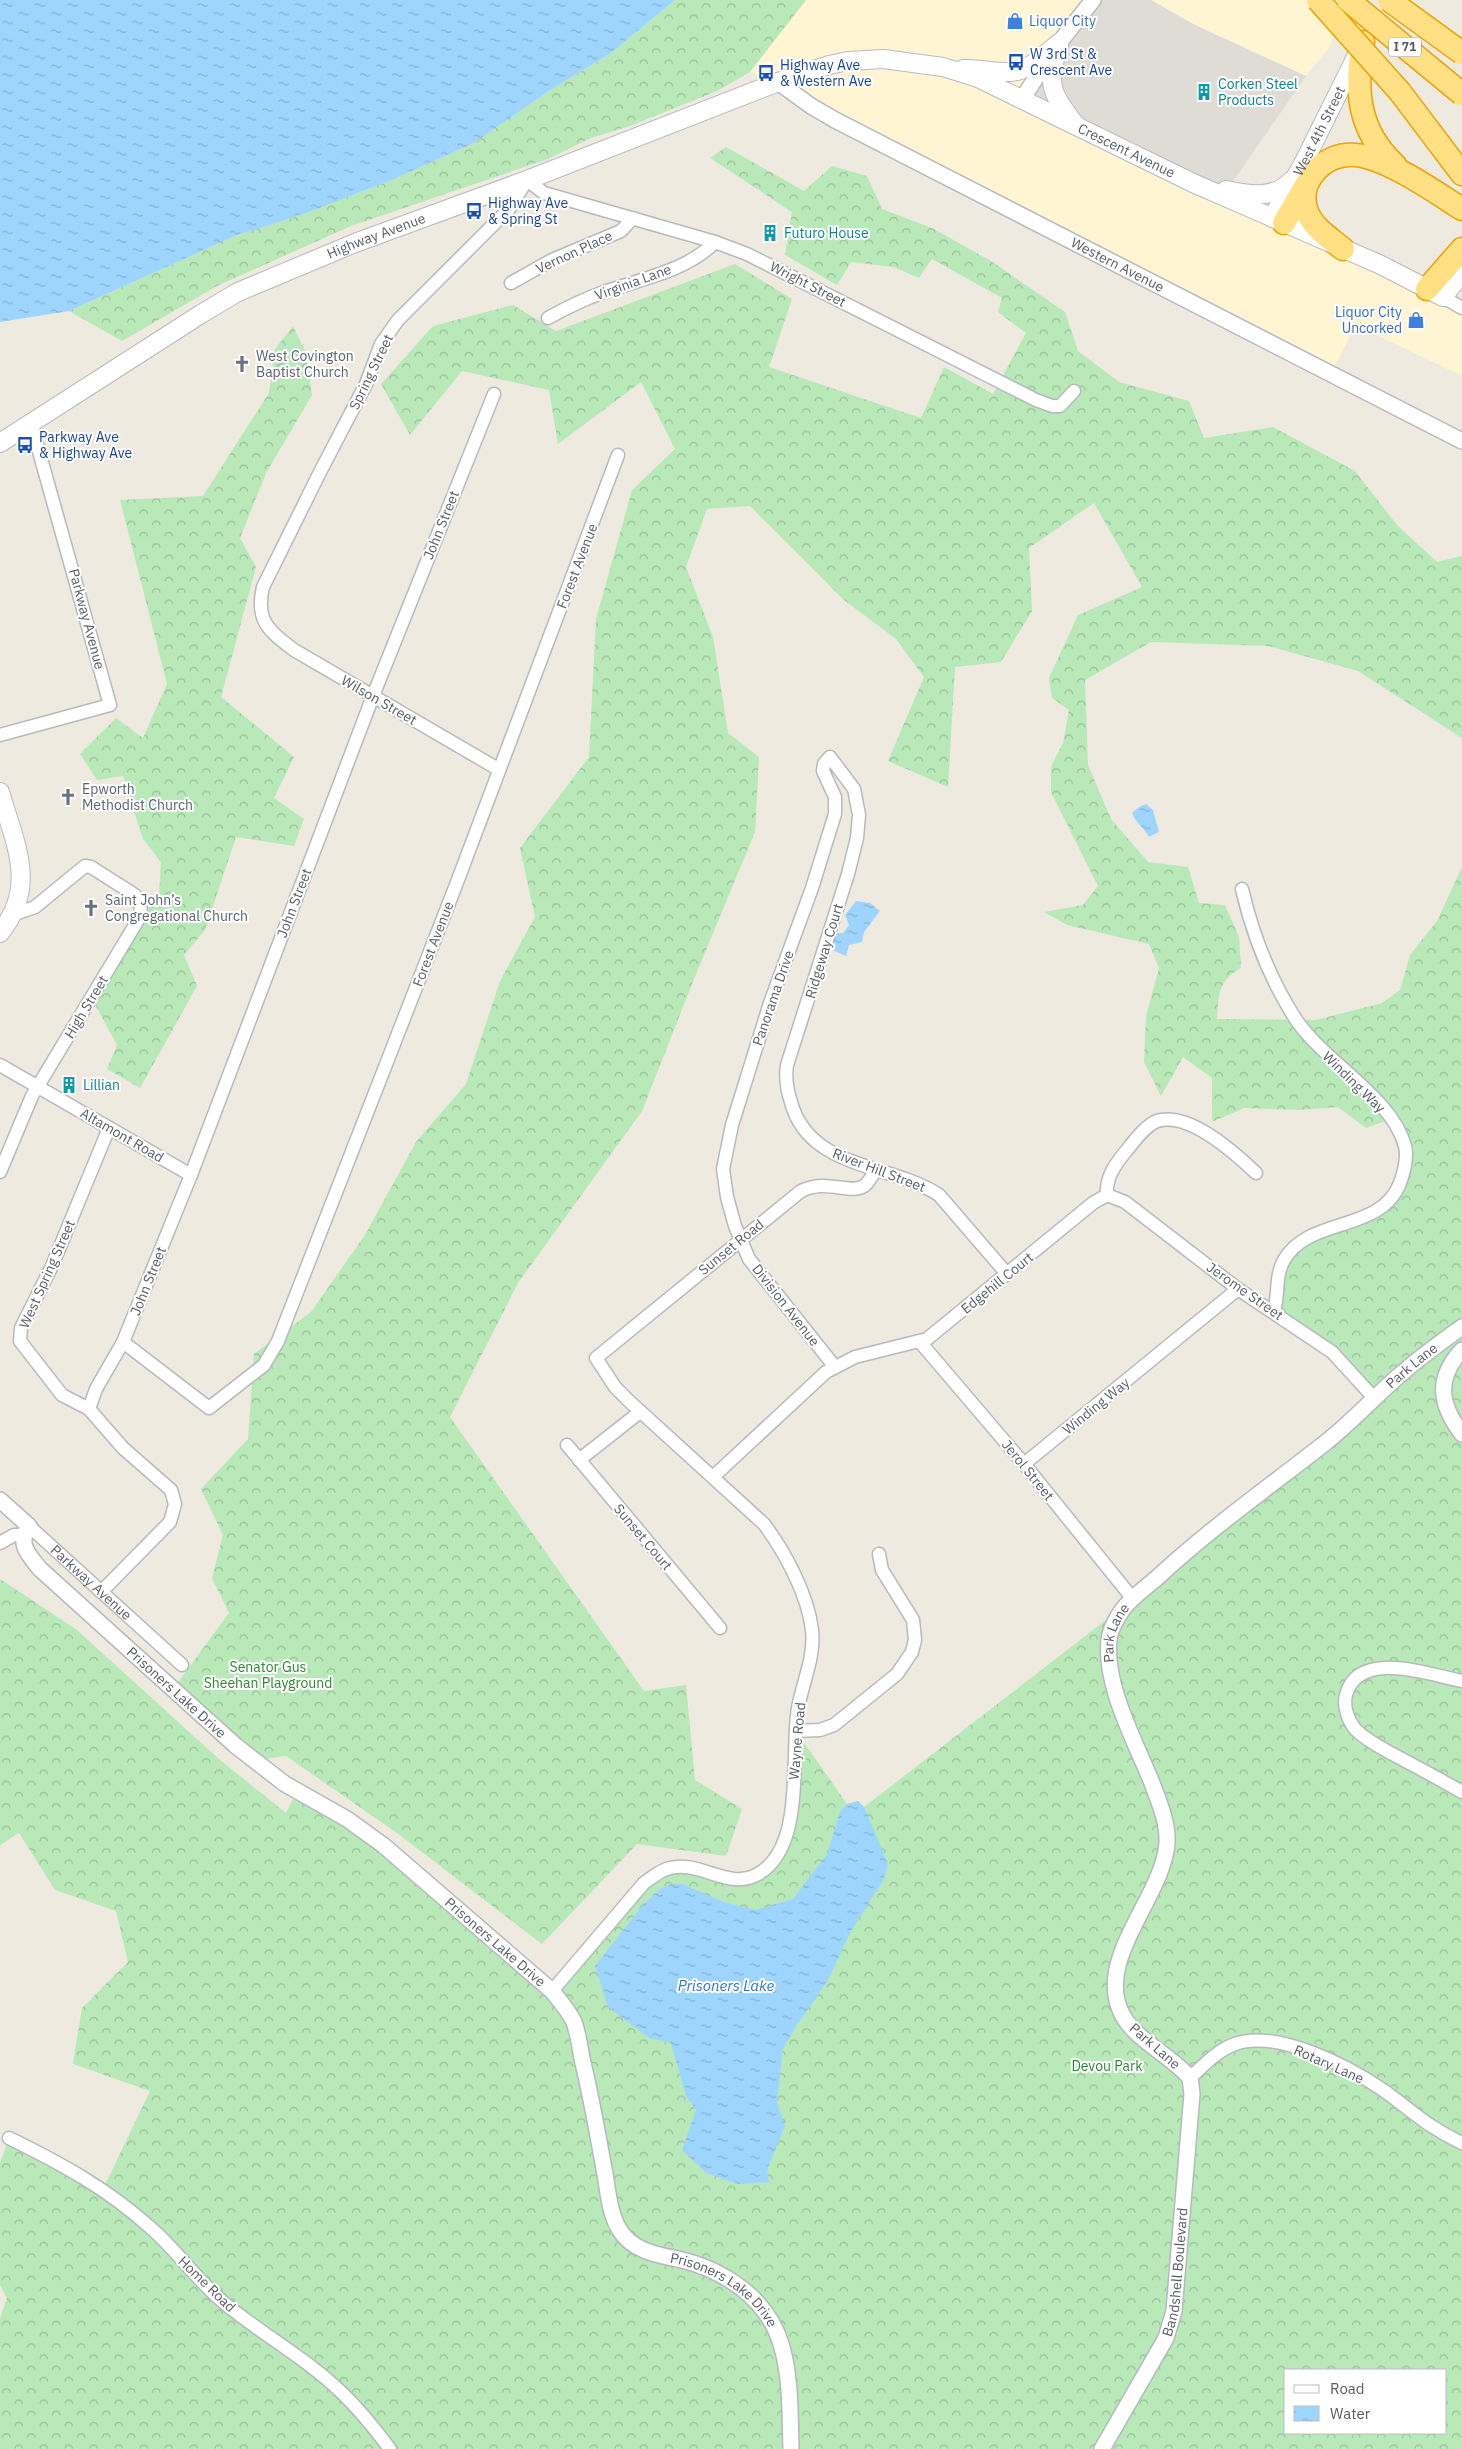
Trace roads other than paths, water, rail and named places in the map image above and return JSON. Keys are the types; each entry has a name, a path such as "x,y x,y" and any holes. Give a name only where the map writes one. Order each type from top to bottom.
{"highway":[{"path":"1318,0 1400,92 1462,154"},
{"name":"I 71","path":"1348,0 1462,94"},
{"name":"I 71","path":"1389,0 1462,53"},
{"path":"1363,42 1358,72 1364,119 1377,146 1408,177"},
{"path":"1400,92 1462,174"},
{"path":"1278,221 1303,177 1332,159 1356,154 1373,158 1462,209"},
{"path":"1303,177 1306,190 1304,202 1308,214 1316,226 1343,249"},
{"path":"1435,293 1462,249"}],"main road":[{"name":"West 4th Street","path":"1303,177 1363,42"},
{"path":"955,70 978,68 1013,72 1033,63 1059,43"},
{"path":"1059,43 1051,74 1052,82 1061,105 1077,127"},
{"name":"Crescent Avenue","path":"778,82 829,65 874,60 908,61 955,70 978,78 1194,183 1343,249 1435,293"},
{"name":"Highway Avenue","path":"0,443 238,292 356,243 527,180 778,82"},
{"path":"1194,183 1247,194 1262,194 1285,187 1303,177"},
{"path":"1435,293 1462,273"},
{"path":"0,792 4,822 22,879 20,897 12,915 0,933"}],"street":[{"path":"1022,99 1059,43 1094,0"},
{"name":"Western Avenue","path":"778,82 811,106 835,120 1462,441"},
{"name":"Wright Street","path":"527,180 544,193 715,242 776,268 1036,400 1052,406 1060,406 1074,391"},
{"name":"Spring Street","path":"266,625 262,617 260,601 263,587 366,384 381,344 398,320 509,210 527,180"},
{"name":"Vernon Place","path":"511,283 552,260 620,231 633,218"},
{"name":"Virginia Lane","path":"548,318 587,298 630,286 697,258 715,242"},
{"name":"Crescent Avenue","path":"1435,293 1462,308"},
{"name":"John Street","path":"89,1410 96,1389 123,1342 191,1175 373,696 494,394"},
{"name":"Parkway Avenue","path":"0,735 110,705 31,423"},
{"name":"Forest Avenue","path":"123,1342 209,1408 264,1365 278,1342 302,1285 449,903 498,769 611,478 610,474 618,455"},
{"name":"Wilson Street","path":"266,625 271,633 294,650 498,769"},
{"name":"Ridgeway Court","path":"793,1111 787,1088 787,1065 848,874 857,838 859,815 854,789 830,757 827,761"},
{"name":"Panorama Drive","path":"740,1240 727,1197 724,1161 732,1125 770,1003 812,888 835,814 834,797 822,771 827,761"},
{"name":"High Street","path":"0,1172 38,1087 141,915 140,902 135,895 92,868 85,866 35,907 12,915"},
{"name":"Winding Way","path":"1242,889 1265,959 1294,1016 1314,1042 1378,1102 1392,1119 1406,1153 1404,1170 1399,1186 1385,1204 1371,1214 1318,1231 1297,1243 1284,1259 1280,1269 1278,1298 1274,1311"},
{"name":"Altamont Road","path":"0,1065 191,1175"},
{"name":"River Hill Street","path":"793,1111 806,1133 823,1148 876,1170 897,1175 928,1188 939,1195 1007,1274"},
{"path":"1107,1195 1110,1176 1137,1137 1152,1124 1168,1119 1194,1126 1224,1145 1256,1173"},
{"name":"West Spring Street","path":"101,1592 170,1522 175,1504 174,1496 166,1485 123,1448 89,1410 62,1395 20,1341 21,1328 52,1266 109,1128"},
{"name":"Sunset Road","path":"596,1358 801,1190 820,1184 852,1190 863,1186 876,1170"},
{"name":"Jerome Street","path":"1107,1195 1125,1202 1238,1289 1265,1308 1274,1311 1332,1352 1374,1398"},
{"name":"Edgehill Court","path":"714,1476 816,1381 835,1367 854,1357 920,1342 952,1321 1093,1204 1107,1195"},
{"name":"Division Avenue","path":"740,1240 761,1276 835,1367"},
{"name":"Winding Way","path":"1024,1464 1238,1289"},
{"name":"Park Lane","path":"1190,2078 1131,2027 1122,2015 1116,1986 1117,1971 1124,1947 1160,1874 1167,1844 1167,1833 1158,1800 1111,1675 1109,1660 1111,1632 1123,1608 1132,1599 1229,1516 1328,1441 1402,1374 1462,1327"},
{"name":"Jerol Street","path":"920,1342 1024,1464 1132,1599"},
{"path":"1462,1350 1448,1368 1443,1392 1451,1419 1462,1434"},
{"name":"Wayne Road","path":"552,1992 644,1884 661,1871 679,1866 735,1879 746,1879 765,1870 777,1857 787,1832 792,1808 799,1702 812,1657 812,1632 808,1610 774,1537 764,1524 714,1476 640,1412 615,1387 596,1358"},
{"path":"579,1460 640,1412"},
{"name":"Sunset Court","path":"567,1445 720,1628"},
{"name":"Parkway Avenue","path":"0,1500 26,1531 101,1592 182,1664"},
{"path":"0,1543 26,1531"},
{"name":"Prisoners Lake Drive","path":"26,1531 23,1541 28,1554 40,1569 236,1746 285,1784 347,1819 383,1846 552,1992 566,2009 578,2034 608,2192 619,2229 639,2248 651,2254 697,2264 720,2273 737,2285 759,2305 772,2323 781,2344 790,2414 791,2449"},
{"path":"796,1730 820,1730 834,1725 897,1674 910,1657 915,1640 913,1620 882,1570 879,1554"},
{"path":"1462,1682 1400,1669 1373,1668 1356,1677 1348,1688 1345,1699 1348,1717 1356,1730 1372,1743 1462,1792"},
{"name":"Rotary Lane","path":"1190,2078 1214,2055 1233,2045 1262,2040 1282,2044 1314,2054 1360,2076 1384,2091 1424,2123 1462,2142"},
{"name":"Bandshell Boulevard","path":"1102,2449 1119,2416 1166,2338 1174,2311 1192,2094 1190,2078"},
{"name":"Home Road","path":"9,2138 78,2173 126,2206 154,2231 199,2280 223,2302 341,2392 375,2428 390,2449"}],"water":[{"path":"0,0 675,0 611,53 549,91 474,143 394,179 304,214 235,236 69,311 0,322"},
{"path":"1146,804 1153,810 1159,832 1149,837 1132,813"},
{"path":"856,901 870,903 880,911 864,932 862,942 849,945 846,956 832,950 834,933 843,933 849,925 845,915"},
{"name":"Prisoners Lake","path":"858,1801 864,1807 888,1864 884,1879 851,1931 827,1982 796,2026 783,2049 777,2102 785,2126 767,2170 769,2182 738,2184 706,2173 682,2150 696,2110 686,2096 671,2043 649,2038 608,2007 595,1966 643,1905 660,1889 672,1884 682,1884 724,1902 755,1910 793,1899 827,1854 840,1812 847,1804"}],"place":[{"name":"Liquor City","path":"1015,21"},
{"name":"W 3rd St & Crescent Ave","path":"1016,62"},
{"name":"Highway Ave & Western Ave","path":"766,73"},
{"name":"Corken Steel Products","path":"1204,92"},
{"name":"Highway Ave & Spring St","path":"474,211"},
{"name":"Futuro House","path":"770,233"},
{"name":"Liquor City Uncorked","path":"1416,320"},
{"name":"West Covington Baptist Church","path":"242,364"},
{"name":"Parkway Ave & Highway Ave","path":"25,445"},
{"name":"Epworth Methodist Church","path":"68,797"},
{"name":"Saint John’s Congregational Church","path":"91,908"},
{"name":"Lillian","path":"69,1085"}],"park label":[{"name":"Senator Gus Sheehan Playground","path":"268,1675"},
{"name":"Devou Park","path":"1107,2066"}]}
